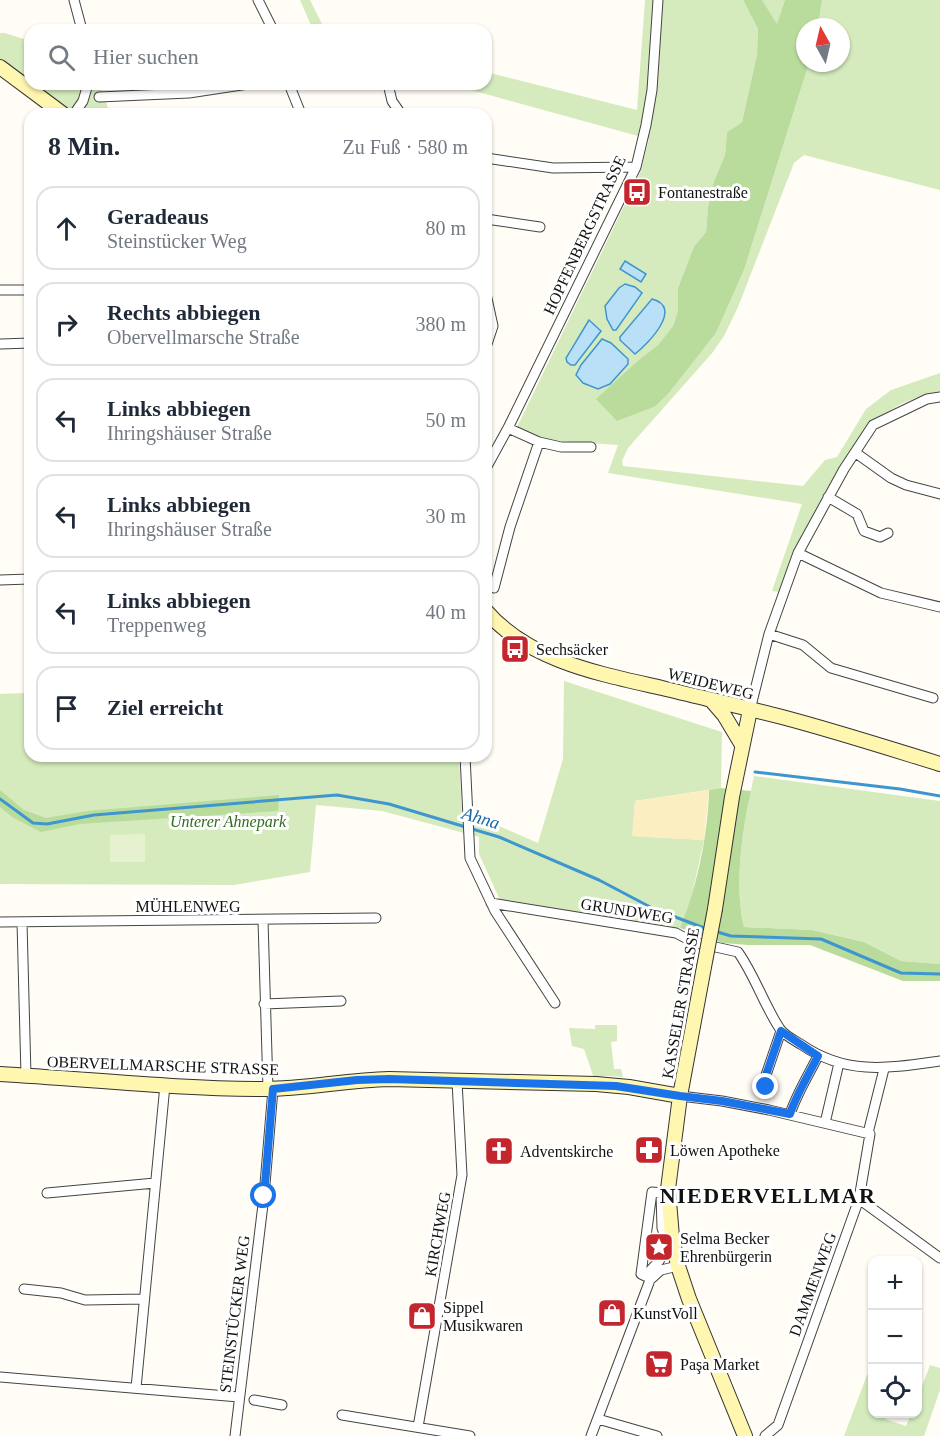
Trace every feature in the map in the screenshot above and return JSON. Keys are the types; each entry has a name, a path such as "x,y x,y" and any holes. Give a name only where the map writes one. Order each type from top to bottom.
{"main road":[{"path":"0,67 24,85"},
{"path":"31,90 55,108"},
{"name":"WEIDEWEG","path":"492,620 524,643 565,662 606,675 783,717 940,764"},
{"path":"711,700 724,715 742,745"},
{"name":"KASSELER STRASSE","path":"745,1436 678,1266 672,1237 668,1189 680,1096 750,710"},
{"name":"OBERVELLMARSCHE STRASSE","path":"0,1074 165,1085 270,1089 357,1080 596,1084 680,1096"}],"street":[{"path":"74,0 80,24"},
{"path":"258,0 270,24"},
{"name":"HOPFENBERGSTRASSE","path":"492,457 636,167 652,90 658,0"},
{"path":"78,108 86,90"},
{"path":"99,97 209,90"},
{"path":"291,90 299,108"},
{"path":"390,90 397,108"},
{"path":"492,159 553,168 636,167"},
{"path":"492,220 540,227"},
{"path":"3,290 24,290"},
{"path":"1,342 24,343"},
{"path":"1,342 7,353"},
{"path":"750,710 769,634 798,553 828,497 873,425 927,399 940,397"},
{"path":"508,428 539,442 561,447 591,447"},
{"path":"494,588 510,527 539,442"},
{"path":"856,453 891,478 906,485 940,494"},
{"path":"828,497 857,514 864,531 880,537 888,533"},
{"path":"798,553 881,593 940,607"},
{"path":"0,580 24,579"},
{"path":"769,634 803,645 831,668 933,698"},
{"path":"465,762 470,857 491,903 555,1002"},
{"name":"GRUNDWEG","path":"491,903 676,933 693,942 738,952 781,1031"},
{"name":"MÜHLENWEG","path":"0,922 376,918"},
{"name":"STEINSTÜCKER WEG","path":"235,1436 264,1196 270,1089 264,1004 263,920"},
{"name":"OBERVELLMARSCHE STRASSE","path":"22,922 26,1076"},
{"path":"264,1004 341,1001"},
{"path":"766,1087 765,1078 781,1031 818,1056 839,1063 884,1069 940,1061"},
{"path":"790,1114 797,1093 803,1087 818,1056"},
{"path":"825,1123 839,1063"},
{"name":"DAMMENWEG","path":"765,1436 778,1425 859,1199 869,1134 884,1069"},
{"name":"KIRCHWEG","path":"418,1427 462,1175 457,1081"},
{"path":"136,1388 165,1085"},
{"name":"OBERVELLMARSCHE STRASSE","path":"680,1096 722,1101 790,1114 869,1134"},
{"path":"47,1193 155,1183"},
{"path":"652,1191 657,1192 661,1193 662,1228 666,1239 665,1251 659,1262 645,1276 641,1274 652,1191"},
{"path":"859,1199 940,1258"},
{"path":"591,1436 650,1280 661,1270 678,1266"},
{"path":"24,1290 61,1293 85,1300 144,1299"},
{"path":"0,1377 239,1397"},
{"path":"254,1400 282,1405"},
{"path":"342,1415 470,1436"},
{"path":"598,1419 657,1436"}],"green space":[{"path":"300,0 310,0 322,24 310,24"},
{"path":"645,0 743,0 758,29 757,53 742,122 727,132 725,155 714,181 708,207 706,232 694,248 678,288 678,311 673,326 658,345 623,376 656,406 716,333 744,270 806,72 850,72 850,18 819,18 822,0 940,0 940,190 804,155 794,163 738,307 724,336 713,352 628,448 622,461 623,466 803,486 825,460 837,457 866,409 891,390 940,373 940,391 903,403 873,420 827,491 795,550 780,592 772,591 802,504 608,473 618,445 548,440 517,427 640,173 649,139 471,90 492,90 492,74 637,110","holes":["628,284 642,293 616,330 613,329 607,319","649,302 652,337 635,354 620,340 620,337","589,320 584,351 575,365 567,362 569,351","603,339 611,343 628,359 613,381 598,389 581,365"]},
{"path":"743,0 762,0 777,24 785,0 822,0 819,18 796,18 796,72 806,72 744,270 716,333 656,406 617,421 596,399 658,345 673,326 678,311 678,288 694,247 706,232 708,207 714,181 725,155 727,132 742,122 757,54 758,29"},
{"path":"762,0 785,0 777,25"},
{"path":"0,33 5,33 24,39 24,90 102,90 108,108 48,108 0,74"},
{"name":"Unterer Ahnepark","path":"564,681 722,732 721,788 635,801 633,836 704,840 689,908 680,928 500,900 479,854 479,837 382,811 316,805 310,872 234,885 0,884 0,694 24,693 24,762 459,762 462,816 478,817 538,843 563,759"},
{"path":"754,776 940,801 940,964 901,961 864,942 812,930 744,927 740,891 741,852"},
{"path":"721,788 751,791 742,841 739,877 744,927 812,930 864,942 901,961 940,964 940,981 903,981 810,945 723,943 680,928 692,896 700,860 709,790"},
{"path":"0,790 24,810 46,818 87,811 279,795 278,811 80,824 41,832 12,817 0,807"},
{"path":"145,834 145,862 110,862 110,835"},
{"path":"595,1025 617,1025 617,1041 611,1042 614,1069 621,1069 623,1077 594,1078 584,1049 572,1046 569,1028 595,1029"},
{"path":"930,1365 940,1368 940,1390 924,1436 844,1436 867,1375 868,1418 885,1418 906,1426 909,1418 922,1418 922,1386"}],"sand":[{"path":"709,790 704,840 632,836 635,801"}],"water":[{"path":"625,261 646,274 641,282 620,269"},
{"path":"625,284 635,287 642,293 616,330 613,330 607,319 605,306"},
{"path":"652,299 661,303 665,310 664,317 655,334 635,354 620,340 620,337"},
{"path":"589,320 601,331 575,365 571,365 566,358"},
{"path":"602,339 611,343 628,359 628,364 610,384 598,389 583,383 576,375 581,365"}],"waterway":[{"path":"755,772 940,796"},
{"name":"Ahna","path":"0,799 33,823 47,824 94,815 337,795 389,804 499,837 599,880 654,909 707,929"},
{"name":"Ahna","path":"714,931 731,936 821,939 901,973 940,974"}],"place":[{"name":"Fontanestraße","path":"637,192"},
{"name":"Sechsäcker","path":"515,649"},
{"name":"Löwen Apotheke","path":"649,1150"},
{"name":"Adventskirche","path":"499,1151"},
{"name":"Selma Becker Ehrenbürgerin","path":"659,1247"},
{"name":"KunstVoll","path":"612,1313"},
{"name":"Sippel Musikwaren","path":"422,1316"},
{"name":"Paşa Market","path":"659,1364"}],"district":[{"name":"NIEDERVELLMAR","path":"768,1195"}],"route":[{"path":"264,1196 273,1089 389,1079 596,1084 722,1101 790,1114 797,1093 803,1087 818,1056 781,1031 765,1078 766,1087"}]}
